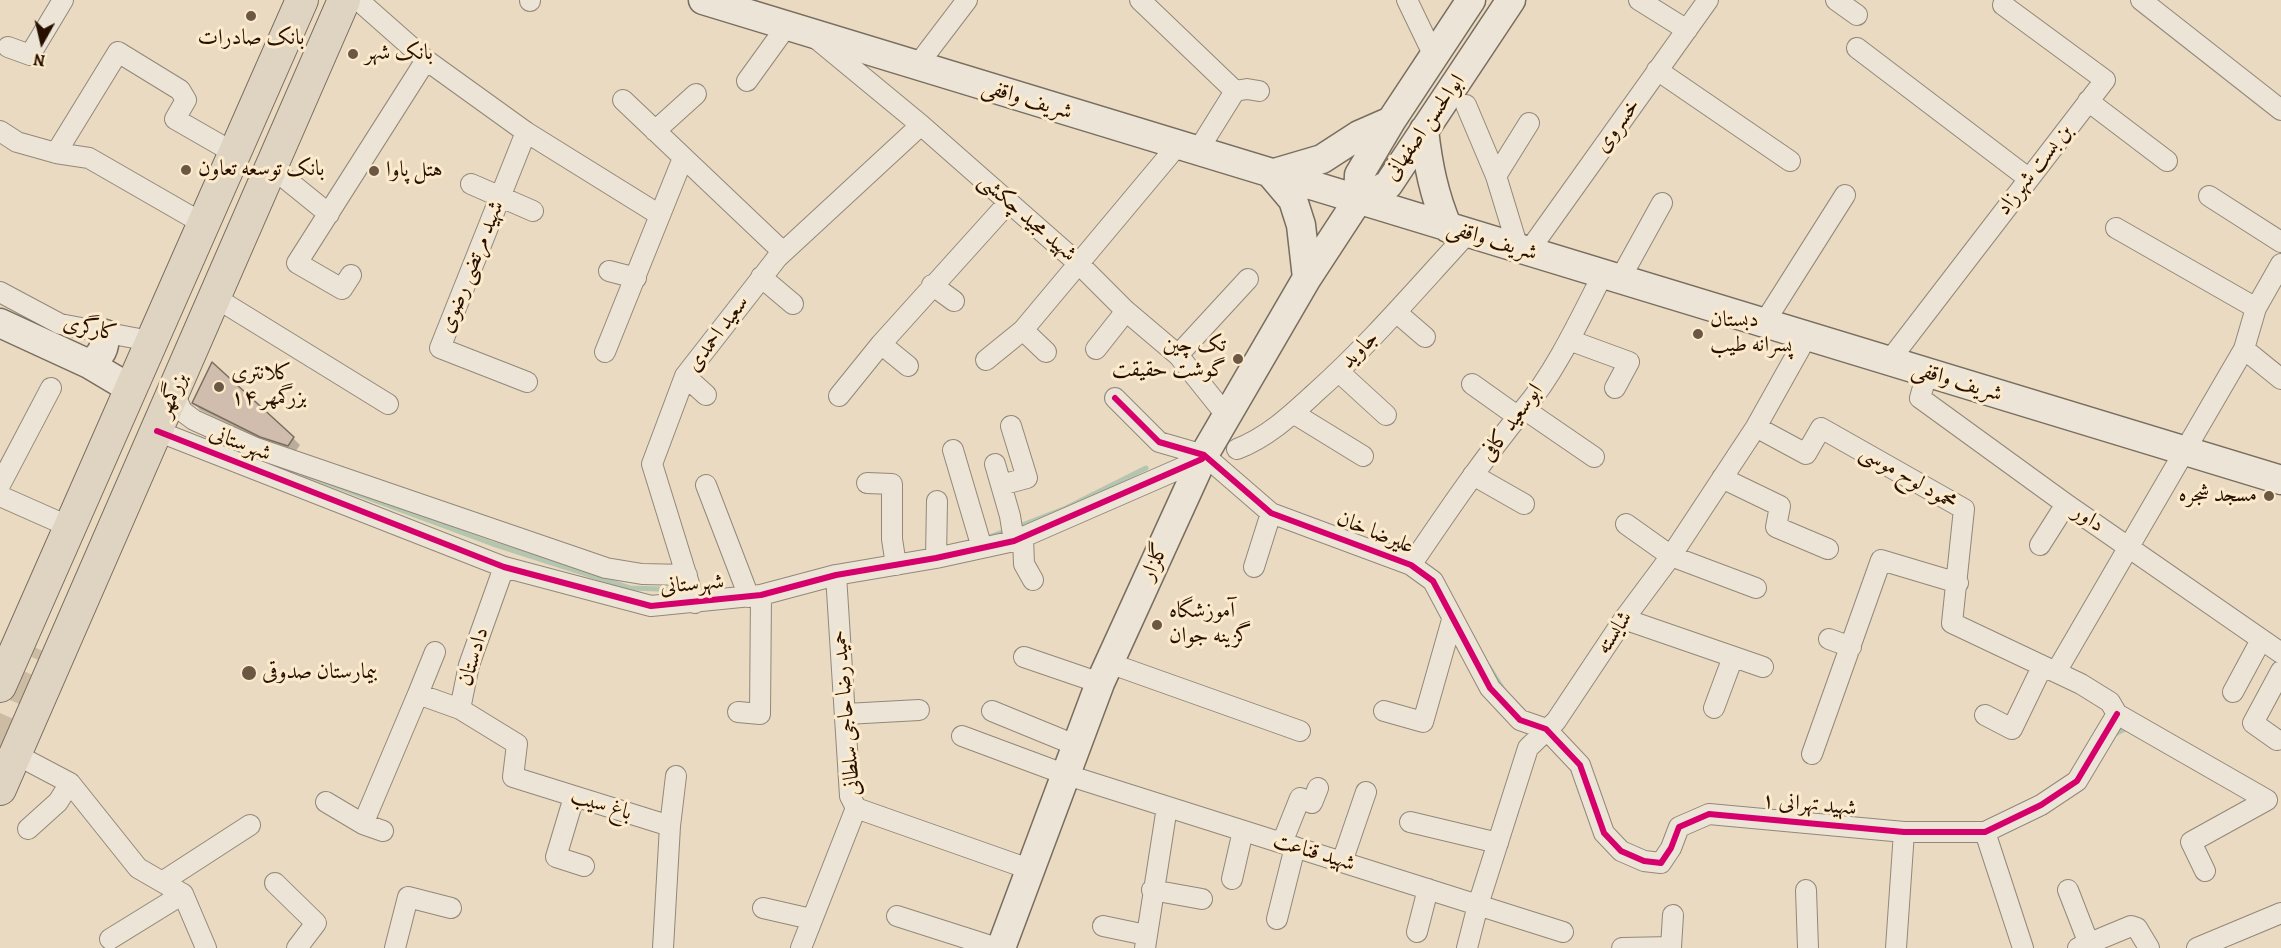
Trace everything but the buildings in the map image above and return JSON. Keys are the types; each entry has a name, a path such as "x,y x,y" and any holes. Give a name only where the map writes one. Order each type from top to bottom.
{"main road":[{"name":"بزرگمهر","path":"0,686 302,0"},
{"name":"بزرگمهر","path":"0,789 13,736 157,431 344,0"},
{"name":"ابوالحسن اصفهانی","path":"1471,0 1433,54 1359,175 1358,200 1388,185 1511,0"},
{"name":"شریف واقفی","path":"720,3 813,36 2281,480"},
{"path":"1307,278 1302,225 1293,200 1271,174 1322,159 1359,135 1391,121"},
{"path":"1425,130 1428,165 1436,200 1458,230"},
{"name":"گلزار","path":"999,948 1104,673 1203,457 1307,278 1358,200"},
{"name":"کارگری","path":"0,323 89,364 131,389"},
{"path":"89,364 100,356 105,347 105,333"}],"street":[{"path":"8,47 30,55 63,0"},
{"path":"358,0 426,60 526,132 658,214"},
{"path":"916,67 967,0"},
{"path":"1407,0 1433,54"},
{"path":"1639,0 1686,30"},
{"name":"خسروی","path":"1523,250 1708,0"},
{"path":"1836,0 1857,15"},
{"path":"2141,0 2165,7 2281,110"},
{"path":"1144,1 1235,91"},
{"name":"بن بست شهرزاد","path":"1889,361 2105,80 2003,5"},
{"path":"747,81 786,27"},
{"name":"شهید مجید چکشی","path":"813,36 921,125 1079,264 1126,311 1178,356 1226,416"},
{"path":"1857,48 2028,178"},
{"path":"56,153 118,52 180,90 186,100 175,119 236,154"},
{"path":"351,275 342,290 297,263 426,60"},
{"path":"1658,70 1790,161"},
{"path":"986,360 1023,330 1079,264 1081,257 1187,149 1235,91 1247,88 1259,91"},
{"path":"655,131 696,94"},
{"path":"623,100 783,252"},
{"path":"2088,101 2168,161"},
{"path":"1466,105 1496,176 1523,250"},
{"path":"1496,176 1529,123"},
{"name":"سعید احمدی","path":"695,603 652,464 685,376 783,252 921,125"},
{"path":"0,131 17,142 89,159 202,224"},
{"name":"شهید مرتضی رضوی","path":"526,132 440,348 527,382"},
{"path":"605,352 636,278 658,214 683,158"},
{"path":"271,167 328,214"},
{"path":"471,184 533,211"},
{"path":"1764,323 1845,195"},
{"path":"2208,196 2281,243"},
{"path":"839,396 881,344 918,317 933,285 1009,202"},
{"name":"ابوسعید کافی","path":"1411,566 1473,476 1521,413 1662,203"},
{"path":"2116,228 2256,308"},
{"name":"جاوید","path":"1237,448 1256,442 1339,372 1396,312 1458,230"},
{"path":"1985,715 2012,729 2185,451 2244,349 2256,308 2281,266"},
{"path":"609,271 636,278"},
{"path":"761,277 793,304"},
{"path":"1178,356 1248,279"},
{"path":"933,285 954,301"},
{"name":"کارگری","path":"0,292 60,324 150,341"},
{"path":"216,298 388,404"},
{"path":"1096,349 1126,311"},
{"path":"1396,312 1425,337"},
{"path":"1023,330 1046,352"},
{"name":"شایسته","path":"1467,948 1478,905 1528,748 1556,721 1624,618 1671,556 1722,478 1728,453 1756,427 1807,336"},
{"path":"1569,340 1629,362 1615,388"},
{"path":"881,344 908,366"},
{"path":"2244,349 2281,379"},
{"path":"1339,372 1386,415"},
{"name":"داور","path":"1927,373 1920,398 2066,504 2281,653"},
{"path":"685,376 706,395"},
{"path":"1472,384 1594,457"},
{"path":"0,485 51,388"},
{"name":"شهرستانی","path":"174,393 182,411 194,420 256,448 606,568 642,574 687,574"},
{"path":"1115,398 1160,441 1203,457"},
{"path":"1293,413 1363,456"},
{"path":"1001,485 1027,478 1011,426"},
{"name":"محمود لوح موسی","path":"1756,427 1806,454 1821,428 1964,508 1958,583 1952,623 2049,669 2109,702 2117,714 2267,800 2191,842 2205,871"},
{"name":"شهرستانی","path":"157,431 504,567 651,606 755,596 836,575 936,558 1019,540 1203,457"},
{"path":"953,450 982,548"},
{"name":"علیرضا خان","path":"1203,457 1271,513 1411,566 1432,581 1490,688 1520,720 1546,729"},
{"path":"995,464 1019,540 1024,564 1033,580"},
{"path":"1473,476 1524,504"},
{"path":"1722,478 1779,506 1776,527 1828,549"},
{"path":"867,483 900,484 892,540 896,565"},
{"path":"706,485 740,578 755,596 760,714 738,712"},
{"path":"0,496 70,527"},
{"path":"936,558 937,501"},
{"path":"2040,545 2066,504"},
{"path":"1254,567 1271,513"},
{"path":"1626,524 1671,556 1756,588"},
{"path":"1812,754 1881,560 1958,583"},
{"name":"دادستان","path":"418,694 460,709 469,665 504,567"},
{"path":"642,574 651,606"},
{"name":"حمید رضا حاجی سلطانی","path":"801,948 856,808 850,796 836,575"},
{"path":"1624,618 1763,667"},
{"path":"1384,711 1423,722 1452,620"},
{"path":"1829,639 1851,647"},
{"path":"2233,692 2261,640"},
{"path":"363,824 435,652"},
{"path":"1024,657 1104,673 1299,731"},
{"path":"1714,708 1733,657"},
{"path":"2277,740 2253,723 2281,671"},
{"name":"باغ سیب","path":"460,709 517,744 513,777 670,826"},
{"path":"846,714 919,710"},
{"path":"992,711 1075,745"},
{"name":"شهید تهرانی ۱","path":"1546,729 1580,765 1604,833 1621,851 1644,861 1661,863 1671,848 1679,827 1709,814 1904,832 1985,832 2041,805 2077,781 2117,714"},
{"path":"13,736 70,783 138,868 183,894 206,948"},
{"name":"شهید قناعت","path":"962,736 1064,774 1563,932"},
{"path":"663,948 670,826 676,776"},
{"path":"28,829 58,802 70,783"},
{"path":"1277,919 1289,845 1293,793 1312,803 1318,788"},
{"path":"1342,862 1366,792"},
{"path":"574,797 556,857 584,866"},
{"path":"326,802 363,824 383,831"},
{"path":"1103,926 1145,942 1167,807"},
{"path":"856,808 1029,869"},
{"path":"1410,822 1498,843"},
{"path":"162,882 250,825"},
{"path":"1232,879 1243,831"},
{"path":"1896,948 1904,832"},
{"path":"1985,832 2023,948"},
{"path":"275,883 316,923 297,948"},
{"path":"1417,932 1428,889"},
{"path":"1152,890 1202,899"},
{"path":"1806,890 1808,948"},
{"path":"2068,890 2083,946 2131,926 2137,928 2149,948"},
{"path":"110,939 183,894"},
{"path":"395,948 408,897 451,908"},
{"path":"763,908 811,919"},
{"path":"2198,948 2281,914"},
{"path":"897,915 999,948"},
{"path":"1622,948 1671,947 1673,915"}],"waterway":[{"path":"207,439 241,451"},
{"path":"1017,527 1066,508 1146,468"},
{"path":"303,474 493,544 630,588 686,590"},
{"path":"989,537 1008,530"},
{"path":"1370,540 1403,548 1412,555"},
{"path":"1489,667 1505,692"},
{"path":"2111,736 2129,727"}],"tunnel":[{"path":"0,748 43,651"}],"cycle path":[{"path":"1115,398 1159,442 1204,455 1271,513 1411,565 1433,581 1490,688 1520,720 1546,729 1580,765 1604,833 1621,851 1644,861 1661,863 1671,848 1679,827 1709,814 1904,832 1985,832 2041,805 2077,781 2117,714"},
{"path":"157,431 504,567 651,606 761,595 836,575 936,558 1014,541 1202,459"}],"place":[{"name":"بانک صادرات","path":"251,16"},
{"name":"بانک شهر","path":"353,54"},
{"name":"بانک توسعه تعاون","path":"186,170"},
{"name":"هتل پاوا","path":"374,171"},
{"name":"دبستان پسرانه طیب","path":"1698,334"},
{"name":"تک چین گوشت حقیقت","path":"1238,359"},
{"name":"کلانتری ۱۴ بزرگمهر","path":"219,387"},
{"name":"مسجد شجره","path":"2269,496"},
{"name":"آموزشگاه گزینه جوان","path":"1157,625"},
{"name":"بیمارستان صدوقی","path":"249,673"}]}
